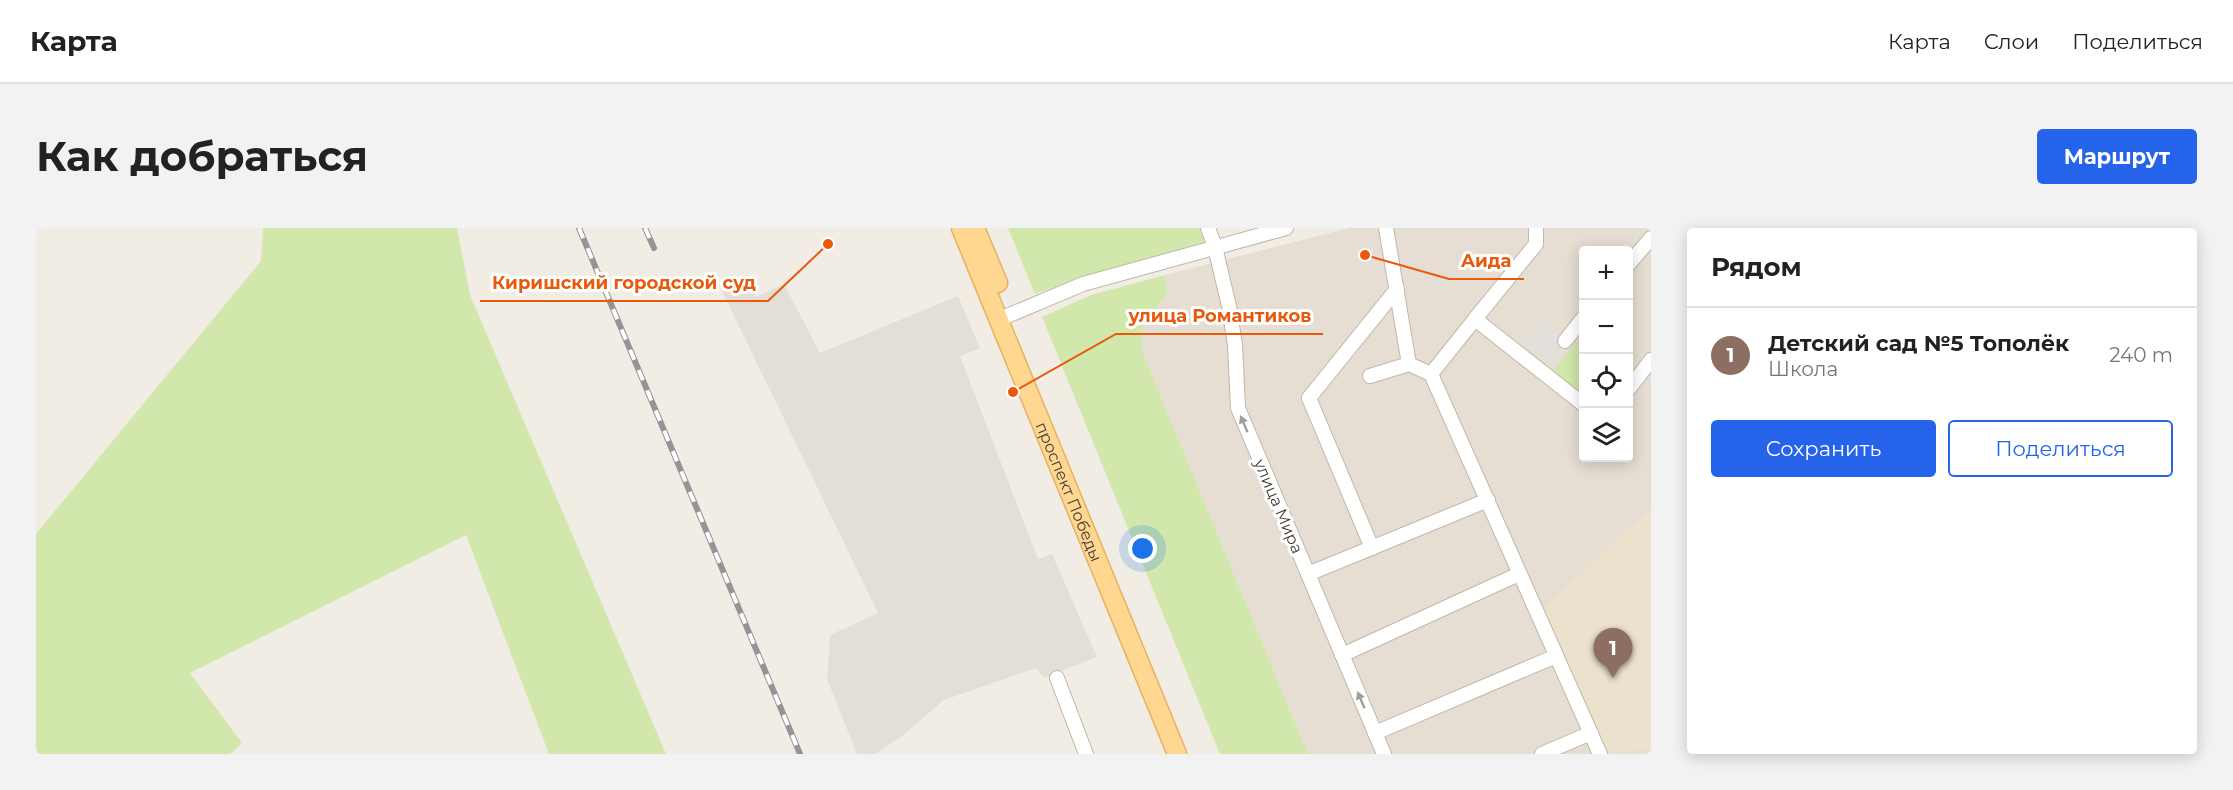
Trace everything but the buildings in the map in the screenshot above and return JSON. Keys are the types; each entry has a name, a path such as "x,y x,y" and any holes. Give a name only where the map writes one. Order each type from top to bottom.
{"main road":[{"name":"проспект Победы","path":"961,228 1005,317 1191,754"},
{"name":"проспект Победы","path":"975,228 1005,317 1177,754"}],"street":[{"name":"улица Мира","path":"1208,228 1215,247 1234,335 1238,408 1384,754"},
{"path":"1005,317 1083,284 1286,228"},
{"path":"1386,228 1410,364"},
{"path":"1431,374 1536,244 1536,228"},
{"path":"1633,260 1651,238"},
{"path":"1372,548 1309,398 1397,289"},
{"path":"1475,319 1579,401"},
{"path":"1565,341 1579,323"},
{"path":"1633,385 1651,360"},
{"path":"1370,376 1410,364 1431,374 1600,754"},
{"path":"1308,574 1488,500"},
{"path":"1342,655 1519,574"},
{"path":"1375,733 1556,656"},
{"path":"1057,678 1086,754"},
{"path":"1542,754 1591,733"}],"shaded area":[{"path":"1349,228 1651,228 1651,754 1308,754 1143,353 1141,328 1167,294 1165,275"},
{"path":"744,280 756,297 784,284 820,353 958,296 980,348 960,356 1038,559 1052,554 1097,657 1044,678 1036,668 944,700 902,736 875,754 857,754 827,679 830,635 878,613 722,291"},
{"path":"1542,320 1565,341 1549,362 1520,342"},
{"path":"1651,508 1651,748 1607,754 1544,608"}],"green space":[{"path":"263,228 457,228 470,295 666,754 549,754 466,535 190,673 242,743 230,754 36,754 36,534 261,261"},
{"path":"1008,228 1200,228 1205,242 1080,278 1035,294"},
{"path":"1165,275 1167,294 1141,328 1143,353 1308,754 1220,754 1042,317 1091,295"},
{"path":"1577,341 1579,343 1579,396 1551,374"}],"railway":[{"path":"579,228 800,754"},
{"path":"645,228 654,248"}],"place":[{"name":"Киришский городской суд","path":"828,244"},
{"name":"Аида","path":"1365,255"},
{"name":"улица Романтиков","path":"1013,392"},
{"name":"Детский сад №5 Тополёк","path":"1613,678"}]}
